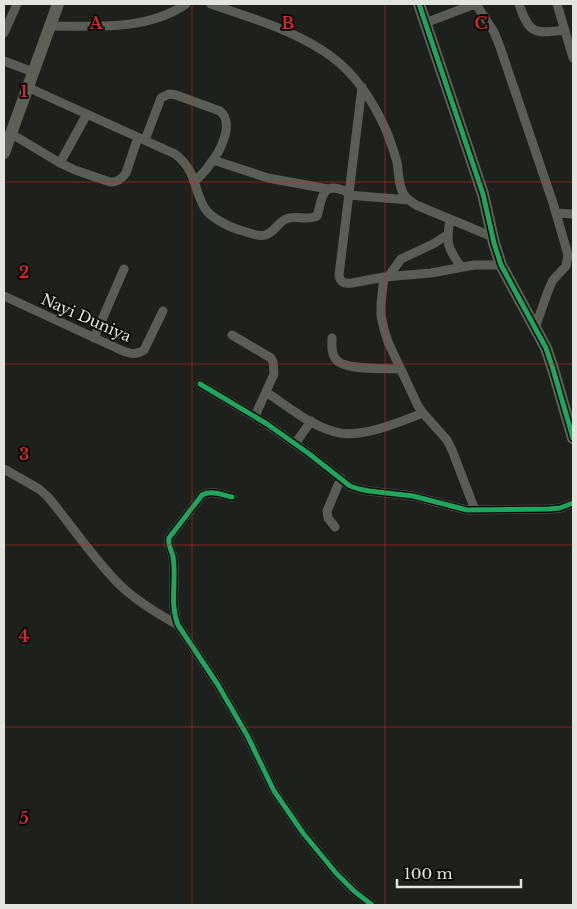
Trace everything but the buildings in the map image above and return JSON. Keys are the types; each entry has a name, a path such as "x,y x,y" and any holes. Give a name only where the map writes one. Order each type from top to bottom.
{"street":[{"path":"4,32 17,4"},
{"path":"4,153 58,4"},
{"path":"50,26 101,26 146,21 167,14 186,4"},
{"path":"211,4 276,27 332,57 362,87 378,113 396,162 401,187 409,200 416,205 493,238"},
{"path":"419,4 483,194 501,265 546,348 573,438"},
{"path":"425,23 475,4 494,32 500,46 556,213 568,255 566,266 553,280 535,328"},
{"path":"519,4 527,24 532,29 542,32 565,30"},
{"path":"557,4 573,58"},
{"path":"4,61 33,72"},
{"path":"362,87 339,275 342,282 346,284 386,277 431,273 474,265 501,265"},
{"path":"27,88 175,154 184,160 190,170 204,208 212,217 240,230 262,235 270,233 284,220 317,216 328,189"},
{"path":"10,133 60,164 110,182 116,182 126,173 161,98 169,94 176,94 220,111 225,114 227,119 226,131 221,147 213,160 194,182"},
{"path":"60,164 87,114"},
{"path":"213,160 268,178 328,189 333,188 348,193 409,200"},
{"path":"556,213 573,214"},
{"path":"450,219 447,236 448,245 461,267"},
{"path":"447,236 401,259 386,277 381,298 381,316 388,342 418,406 447,440 475,510"},
{"path":"94,338 124,269"},
{"name":"Nayi Duniya","path":"4,296 133,354 139,354 144,350 163,311"},
{"path":"232,335 270,358 273,362 274,374 254,416"},
{"path":"332,338 332,352 340,364 354,367 401,369"},
{"path":"200,384 254,416 295,444 350,486 369,492 413,496 467,510 549,509 560,508 573,503"},
{"path":"266,392 311,421 339,433 360,433 384,427 423,413"},
{"path":"295,444 311,421"},
{"path":"4,469 39,489 48,497 107,572 123,588 159,615 178,625"},
{"path":"334,527 328,518 327,511 341,478"},
{"path":"232,498 211,493 202,495 169,538 168,543 173,559 174,616 218,685 248,737 274,791 298,826 336,873 372,905"}],"cycle path":[{"path":"419,4 483,194 501,265 546,348 573,438"},
{"path":"200,384 267,424 350,486 359,489 413,496 467,510 549,509 560,508 573,503"},
{"path":"232,497 214,493 202,495 169,538 174,566 174,608 178,625 218,685 248,737 274,791 303,833 336,873 372,905"}]}
